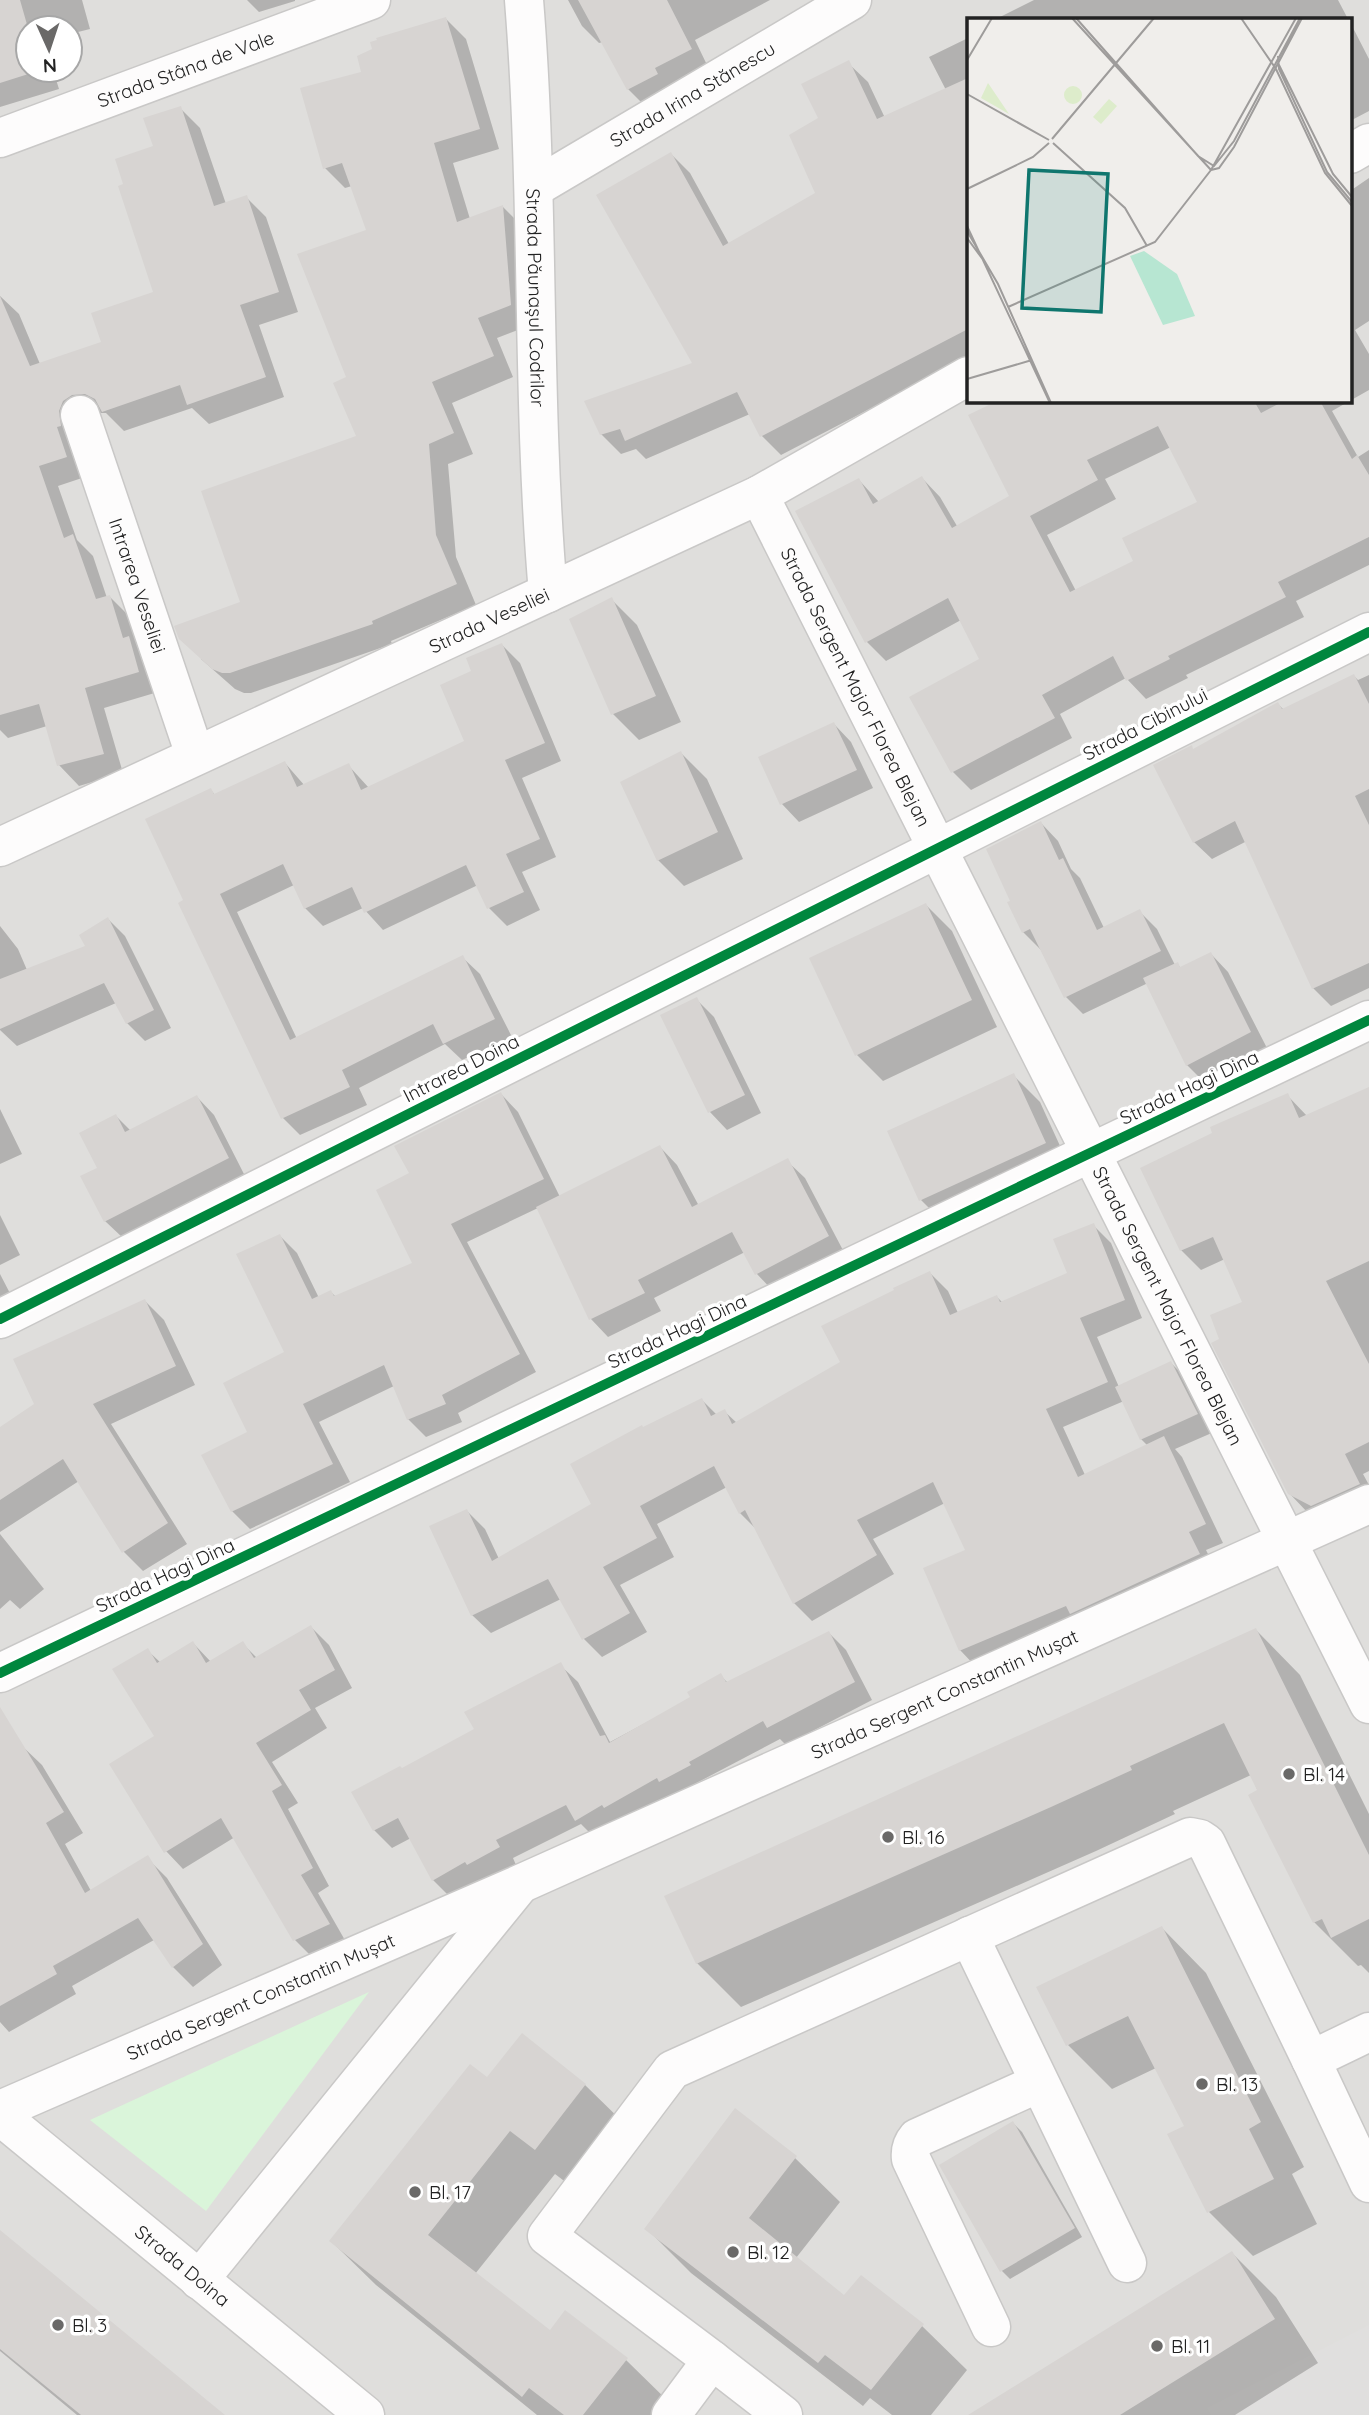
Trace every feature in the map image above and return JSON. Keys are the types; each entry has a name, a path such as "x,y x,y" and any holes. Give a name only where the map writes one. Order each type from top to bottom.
{"street":[{"name":"Strada Stâna de Vale","path":"0,138 371,0"},
{"name":"Strada Păunașul Codrilor","path":"524,0 534,188 540,428 548,593"},
{"name":"Strada Irina Stănescu","path":"534,188 852,0"},
{"path":"1352,153 1369,143"},
{"name":"Strada Veseliei","path":"0,847 759,495 967,377"},
{"name":"Intrarea Veseliei","path":"80,415 195,755"},
{"name":"Strada Sergent Major Florea Blejan","path":"759,495 1369,1704"},
{"name":"Strada Cibinului","path":"937,849 1369,632"},
{"name":"Intrarea Doina","path":"0,1319 937,849"},
{"name":"Strada Hagi Dina","path":"0,1673 1369,1020"},
{"name":"Strada Sergent Constantin Mușat","path":"0,2110 520,1884 1369,1504"},
{"path":"783,2415 547,2236 672,2070 1190,1837 1206,1843 1369,2183"},
{"name":"Strada Sergent Constantin Mușat","path":"198,2280 520,1884"},
{"path":"969,1936 1127,2263"},
{"path":"1311,2060 1369,2032"},
{"path":"991,2327 911,2160 912,2144 917,2138 1039,2083"},
{"name":"Strada Doina","path":"0,2116 365,2415"},
{"path":"671,2415 712,2360"}],"shaded area":[{"path":"0,0 1369,0 1369,2415 0,2415"},
{"path":"1369,2325 1369,2415 1211,2415 1207,2408"}],"green space":[{"path":"369,1992 206,2211 90,2120"}],"building":[{"path":"0,0 20,0 24,14 14,14 14,79 0,83"},
{"path":"578,0 667,0 692,49 655,68 658,74 627,90"},
{"path":"446,17 480,129 434,143 457,222 503,205 511,305 478,318 494,356 432,382 454,433 429,444 436,535 457,584 372,621 373,624 230,673 222,673 212,669 179,639 174,626 240,602 201,491 356,436 333,383 346,377 297,254 366,230 342,163 323,169 300,88 361,72 357,56 372,49 370,42 377,40 376,38"},
{"path":"849,60 877,119 967,78 967,330 760,437 737,392 625,441 620,429 600,435 584,401 692,363 596,195 671,152 723,246 815,193 789,135 818,118 801,84"},
{"path":"181,106 214,206 247,195 279,292 240,305 266,377 187,405 180,385 102,412 95,399 85,394 72,395 63,401 59,411 61,426 57,427 67,457 39,466 64,538 73,534 96,599 110,595 123,638 129,636 139,672 85,688 104,754 57,766 39,704 0,715 0,296 30,366 101,342 91,313 153,292 118,186 123,184 115,159 153,146 143,118"},
{"path":"995,402 1255,402 1261,413 1282,402 1321,402 1352,459 1357,455 1369,475 1369,537 1278,582 1286,597 1168,656 1170,659 1126,681 1113,656 1042,695 1055,718 951,773 909,697 979,659 948,598 865,643 795,511 859,478 873,504 922,476 952,528 1009,496 968,415","holes":["1158,426 1197,502 1122,538 1133,561 1070,592 1030,516 1098,480 1087,460"]},
{"path":"612,597 656,696 611,715 569,619"},
{"path":"502,643 545,743 505,760 540,839 506,854 524,892 487,909 466,865 364,913 352,887 304,909 283,864 220,894 290,1040 463,955 495,1019 443,1044 433,1024 342,1070 350,1087 281,1119 178,903 183,900 145,819 211,788 214,794 285,761 297,787 349,763 361,790 464,741 440,685 471,671 466,658"},
{"path":"1354,674 1369,704 1369,789 1355,796 1369,825 1369,963 1312,989 1235,821 1193,843 1153,765 1192,745 1193,749 1278,702 1282,709"},
{"path":"834,722 857,770 780,805 758,757"},
{"path":"681,751 718,832 657,861 620,782"},
{"path":"1041,821 1059,860 1063,858 1097,930 1140,909 1161,951 1064,998 1030,929 1022,933 986,849"},
{"path":"926,903 972,1000 855,1056 809,958"},
{"path":"108,917 154,1010 126,1024 104,983 0,1029 0,979 85,946 79,935"},
{"path":"1211,952 1251,1032 1186,1066 1143,978 1178,962 1180,967"},
{"path":"697,997 745,1095 708,1113 660,1015"},
{"path":"1014,1073 1046,1143 919,1201 887,1131"},
{"path":"1369,1087 1369,1261 1326,1281 1369,1364 1369,1442 1345,1454 1360,1484 1311,1506 1288,1494 1211,1343 1219,1339 1210,1315 1242,1302 1213,1237 1180,1251 1140,1168 1212,1133 1210,1127 1288,1093 1299,1118"},
{"path":"501,1092 544,1179 451,1224 520,1354 442,1395 446,1404 407,1420 384,1365 303,1404 333,1464 231,1512 201,1455 247,1432 223,1383 284,1352 236,1254 280,1234 312,1299 331,1290 334,1296 412,1263 376,1190 409,1173 394,1146"},
{"path":"197,1095 229,1158 104,1222 80,1176 97,1168 79,1133 116,1114 125,1132"},
{"path":"660,1145 692,1207 788,1158 829,1236 755,1275 732,1232 638,1280 645,1293 589,1320 536,1207"},
{"path":"1094,1223 1125,1300 1080,1318 1108,1382 1046,1409 1078,1477 1164,1436 1206,1524 1189,1532 1200,1554 1070,1614 1066,1606 959,1651 923,1568 965,1550 933,1482 857,1520 877,1555 793,1604 745,1510 739,1514 714,1466 640,1506 657,1538 603,1567 630,1613 582,1640 548,1579 471,1616 429,1526 467,1509 492,1561 591,1504 570,1464 642,1425 643,1427 702,1398 711,1416 725,1409 732,1424 840,1362 821,1326 930,1271 950,1315 997,1295 1000,1302 1067,1273 1053,1239"},
{"path":"145,1299 176,1366 93,1404 168,1523 122,1553 63,1459 0,1500 0,1427 34,1404 13,1359"},
{"path":"1171,1361 1198,1414 1140,1440 1115,1387"},
{"path":"311,1625 335,1670 299,1690 311,1710 256,1743 282,1785 272,1791 313,1868 301,1875 330,1924 293,1941 221,1818 164,1853 109,1764 154,1736 112,1669 148,1648 157,1663 193,1641 206,1663 243,1641 254,1658"},
{"path":"1256,1628 1369,1855 1369,1919 1331,1938 1322,1919 1313,1923 1248,1795 1257,1790 1224,1723 1130,1766 1132,1770 1051,1807 696,1964 664,1896"},
{"path":"829,1631 855,1682 767,1728 763,1721 689,1762 691,1765 659,1782 657,1778 575,1821 566,1805 496,1840 500,1847 467,1865 465,1862 432,1881 398,1818 373,1831 351,1792 474,1729 464,1712 561,1662 600,1736 605,1735 609,1743 690,1697 687,1692 721,1673 726,1682"},
{"path":"0,1707 64,1812 46,1823 85,1893 148,1855 203,1944 172,1968 138,1918 53,1966 57,1974 0,2006"},
{"name":"Bl. 13","path":"1162,1926 1261,2122 1249,2129 1274,2179 1207,2213 1167,2134 1184,2126 1128,2016 1066,2046 1036,1987"},
{"name":"Bl. 17","path":"522,2033 586,2084 535,2150 510,2131 428,2235 550,2330 565,2310 628,2358 583,2415 564,2415 529,2388 522,2397 329,2241 470,2064 487,2077"},
{"name":"Bl. 12","path":"735,2108 797,2156 749,2218 844,2295 861,2275 924,2324 871,2390 825,2355 818,2363 644,2229"},
{"path":"1013,2121 1075,2228 1000,2272 939,2165"},
{"name":"Bl. 3","path":"0,2230 225,2415 81,2415 0,2349"},
{"name":"Bl. 11","path":"1232,2251 1275,2319 1120,2415 968,2415"}],"cycle path":[{"path":"0,1319 1369,632"},
{"path":"0,1673 1369,1020"}],"place":[{"name":"Bl. 14","path":"1289,1774"},
{"name":"Bl. 16","path":"888,1837"},
{"name":"Bl. 13","path":"1202,2084"},
{"name":"Bl. 17","path":"415,2192"},
{"name":"Bl. 12","path":"733,2252"},
{"name":"Bl. 3","path":"58,2325"},
{"name":"Bl. 11","path":"1157,2346"}]}
